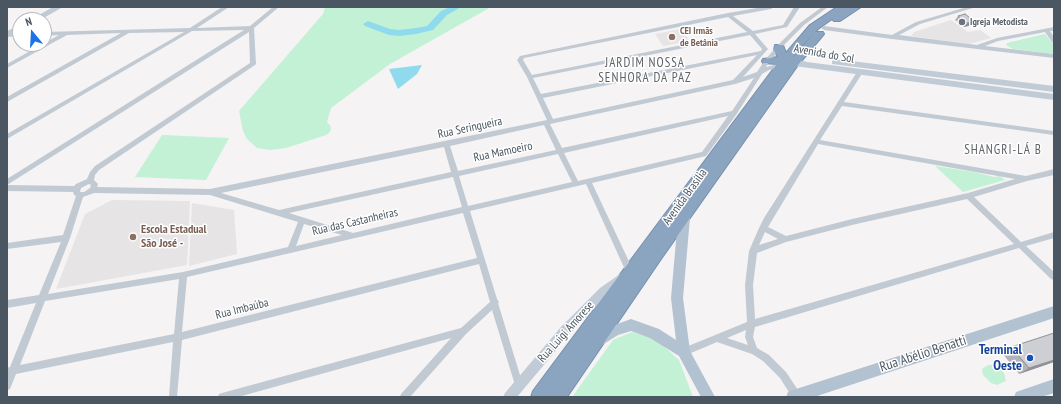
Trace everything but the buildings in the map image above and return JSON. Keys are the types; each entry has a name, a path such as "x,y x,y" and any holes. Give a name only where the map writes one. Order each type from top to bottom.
{"highway":[{"name":"Avenida Brasília","path":"557,397 656,255 684,218 814,27 843,7"},
{"name":"Avenida Brasília","path":"539,397 630,272 790,61 824,28 856,7"},
{"path":"779,47 779,51 790,61"},
{"path":"765,56 790,61"}],"main road":[{"path":"684,218 677,298 684,352 706,396"},
{"name":"Rua Abélio Benatti","path":"795,396 1054,312"},
{"path":"591,348 607,334 631,325 654,332 684,352"},
{"path":"1021,397 1054,386"}],"street":[{"path":"49,12 59,7"},
{"path":"7,137 192,29 226,7"},
{"path":"7,182 252,28 276,7"},
{"path":"576,184 548,123 540,96 520,60 522,57 770,7"},
{"path":"530,77 785,26 797,7"},
{"name":"Avenida Brasília","path":"707,152 759,74 765,56 779,47 802,24 825,7"},
{"path":"891,37 918,23 973,7"},
{"path":"728,15 752,33 765,49 765,56 735,82"},
{"path":"52,34 252,28"},
{"path":"90,181 92,174 97,168 253,64 252,28"},
{"path":"824,28 1054,56"},
{"path":"975,47 1003,39 1054,29"},
{"path":"7,100 129,31"},
{"path":"1047,31 1054,41"},
{"path":"7,66 67,33"},
{"path":"1003,39 1002,42 1004,45 1014,52"},
{"path":"540,96 765,56"},
{"name":"Avenida do Sol","path":"790,61 860,72 889,72 1054,97"},
{"name":"Avenida do Sol","path":"790,61 1054,89"},
{"name":"Rua Seringueira","path":"210,192 548,123 735,82 790,61"},
{"path":"754,351 749,336 751,324 749,285 753,250 763,228 860,72"},
{"path":"840,104 1054,133"},
{"name":"Rua Mamoeiro","path":"278,213 734,113"},
{"path":"817,142 1027,178"},
{"path":"446,144 519,385"},
{"name":"Rua das Castanheiras","path":"7,304 183,275 700,155 707,152"},
{"path":"753,250 852,222 968,196 1027,178 1054,172"},
{"path":"7,386 10,372 66,238 80,184 90,181 95,184 93,190"},
{"path":"588,181 630,272"},
{"path":"7,188 78,192 89,192 93,190 210,192 351,236"},
{"path":"968,196 1054,277"},
{"path":"291,250 302,220"},
{"path":"763,228 773,232 785,240"},
{"path":"684,352 751,324 1054,235"},
{"path":"7,246 66,238"},
{"name":"Rua Imbaúba","path":"10,372 178,337 482,260"},
{"name":"Rua Luigi Amorese","path":"509,397 565,331 604,291 630,272"},
{"path":"173,397 183,275"},
{"path":"404,397 463,331 494,302"},
{"path":"222,397 463,331"},
{"path":"716,338 754,351 766,358 783,375 795,396"}],"shaded area":[{"path":"951,20 968,32 980,30 991,38 969,44 911,36 914,32"},
{"name":"CEI Irmãs de Betânia","path":"680,29 690,41 663,46 655,34"},
{"name":"Escola Estadual São José -","path":"112,200 190,201 187,265 56,289 85,214"},
{"path":"192,203 234,210 237,254 189,266"}],"green space":[{"path":"325,7 491,7 390,64 331,108 327,122 331,128 330,132 326,135 286,148 270,150 257,148 247,139 243,131 239,111 323,14"},
{"path":"1045,34 1054,45 1054,54 1013,49 1006,45 1007,43"},
{"path":"162,135 229,138 206,180 135,177"},
{"path":"935,166 974,172 994,177 1000,176 1005,180 963,192"},
{"path":"632,332 656,339 679,360 693,397 572,397 613,340"},
{"path":"988,365 995,365 1001,369 1004,373 1006,381 997,385 991,383 983,375 982,369"}],"water":[{"path":"422,65 417,74 398,89 389,69"}],"waterway":[{"path":"368,24 389,32 399,33 416,31 430,28 444,13 457,7"}],"place":[{"name":"Igreja Metodista","path":"962,22"},
{"name":"CEI Irmãs de Betânia","path":"672,37"},
{"name":"Escola Estadual São José -","path":"133,237"},
{"name":"Terminal Oeste","path":"1030,358"}],"district":[{"name":"JARDIM NOSSA SENHORA DA PAZ","path":"645,70"},
{"name":"SHANGRI-LÁ B","path":"1003,150"}]}
